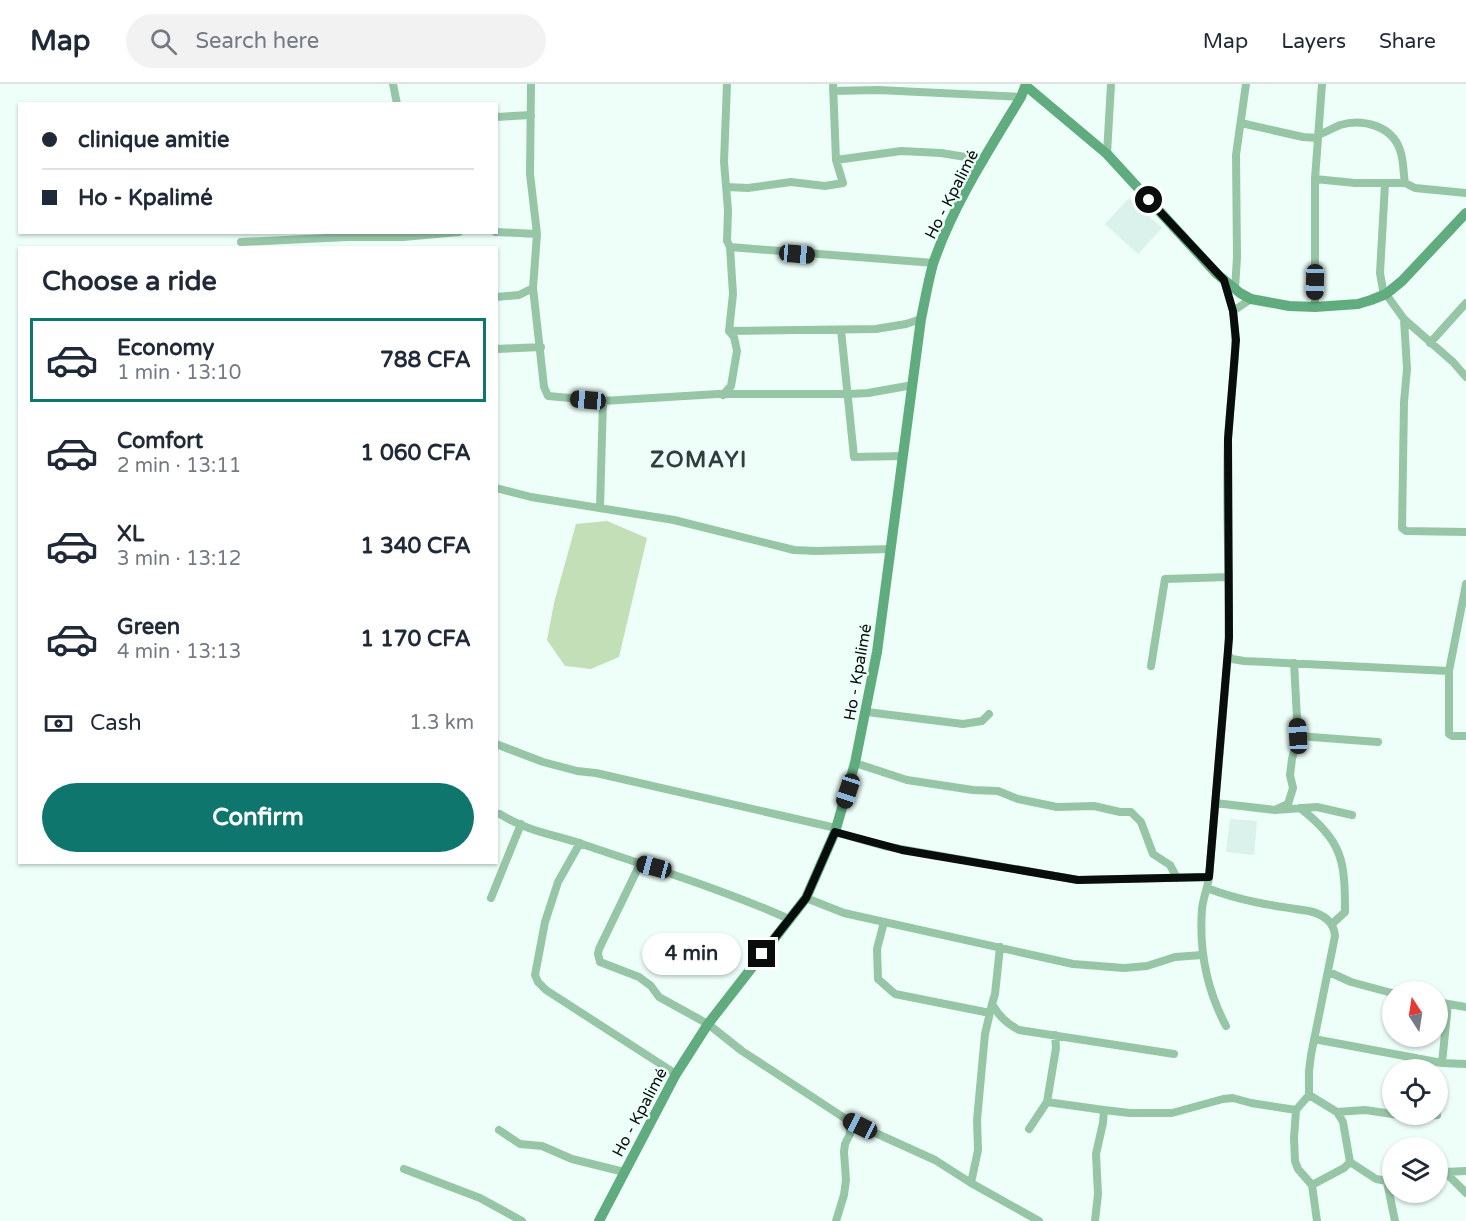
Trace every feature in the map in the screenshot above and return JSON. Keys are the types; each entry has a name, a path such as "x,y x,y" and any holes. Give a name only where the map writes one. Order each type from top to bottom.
{"main road":[{"path":"1026,85 1107,154 1224,280 1251,299 1289,306 1315,307 1358,304 1386,294 1402,281 1466,213"},
{"name":"Ho - Kpalimé","path":"599,1221 676,1074 708,1024 806,898 836,830 867,712 921,319 934,263 963,198 1026,85"}],"street":[{"path":"393,84 397,102"},
{"path":"531,84 530,174 537,234 533,288 544,387 548,396 603,401 723,394 849,394 913,386"},
{"path":"723,394 731,386 737,351 734,337 729,330 733,294 730,248 727,241 727,187 723,162 727,84"},
{"path":"1107,154 1111,84"},
{"path":"1235,289 1236,155 1246,84"},
{"path":"1315,307 1315,179 1322,84"},
{"path":"727,187 748,188 791,182 835,185 843,183 836,160 833,87 1021,97"},
{"path":"498,117 531,115"},
{"path":"1241,123 1303,138 1318,137 1350,123 1363,123 1382,128 1393,136 1400,149 1405,183"},
{"path":"836,160 901,151 941,153 984,160"},
{"path":"1315,179 1384,184 1405,183 1415,188 1466,192"},
{"path":"1384,184 1381,284 1404,320 1453,362 1466,377"},
{"path":"498,232 537,234"},
{"path":"241,242 422,234"},
{"path":"348,237 349,246"},
{"path":"730,248 934,263"},
{"path":"1224,280 1233,311 1236,340 1228,439 1228,655 1209,877 1202,907 1202,955 1217,1008 1226,1026"},
{"path":"498,297 519,295 533,288"},
{"path":"1233,311 1251,299"},
{"path":"1430,343 1466,303"},
{"path":"729,330 876,329 921,319"},
{"path":"1404,320 1407,369 1404,402 1402,528 1406,531 1466,532"},
{"path":"842,330 854,457 903,456"},
{"path":"498,349 541,347"},
{"path":"600,508 603,401"},
{"path":"498,489 531,497 674,520 794,550 891,549"},
{"path":"1151,666 1165,579 1229,577"},
{"path":"1466,584 1449,671 1449,734 1466,736"},
{"path":"1228,655 1232,659 1244,661 1449,671"},
{"path":"1275,810 1288,804 1293,788 1290,775 1298,736 1294,663"},
{"path":"867,712 963,724 982,721 989,714"},
{"path":"1298,736 1378,742"},
{"path":"498,745 543,762 577,771 596,773 836,830 902,850 1078,880 1209,877"},
{"path":"855,763 907,780 973,790 998,791 1018,799 1057,807 1094,806 1131,812 1141,822 1153,854 1170,866 1177,878"},
{"path":"1215,803 1275,810 1317,807 1352,815"},
{"path":"1300,808 1313,818 1334,843 1343,863 1345,912 1332,924"},
{"path":"500,814 520,824 640,864 668,871 789,919"},
{"path":"491,898 520,824"},
{"path":"580,843 562,874 550,903 536,968 538,982 546,990 676,1074"},
{"path":"640,864 601,944 598,958 605,965 639,977 651,986 659,997 708,1024 742,1051 849,1121 935,1160 1039,1221"},
{"path":"1207,888 1252,902 1309,910 1318,913 1335,928 1329,972 1309,1071 1309,1095 1296,1110 1294,1124 1295,1161 1298,1169 1312,1185 1317,1221"},
{"path":"806,898 844,913 1056,961 1116,968 1138,967 1175,957 1202,955"},
{"path":"884,922 877,949 878,979 895,994 990,1013"},
{"path":"971,1183 978,1150 977,1120 985,1034 995,994 1000,947"},
{"path":"1329,972 1351,982 1382,990"},
{"path":"992,1004 999,1016 1019,1030 1174,1054"},
{"path":"1448,1004 1466,1007"},
{"path":"1029,1129 1047,1102 1056,1048 1054,1035"},
{"path":"1314,1040 1420,1059"},
{"path":"1448,1063 1466,1064"},
{"path":"1309,1095 1337,1112 1343,1122 1350,1162 1382,1180"},
{"path":"1047,1102 1130,1113 1172,1113 1233,1098 1296,1110"},
{"path":"1095,1221 1098,1194 1096,1154 1104,1110"},
{"path":"1337,1112 1365,1110 1382,1113"},
{"path":"836,1221 846,1180 844,1152 850,1134 849,1121"},
{"path":"499,1130 520,1144 542,1146 572,1159 624,1172"},
{"path":"1312,1185 1344,1168 1350,1162"},
{"path":"404,1169 480,1198 522,1221"},
{"path":"1448,1172 1466,1171"},
{"path":"1448,1179 1466,1193"},
{"path":"1392,1203 1395,1221"}],"shaded area":[{"path":"1129,198 1162,228 1138,254 1105,224"},
{"path":"1230,819 1257,821 1254,855 1226,852"}],"green space":[{"path":"607,521 647,538 619,657 591,669 565,666 547,640 554,603 576,524"}],"district":[{"name":"ZOMAYI","path":"699,459"}],"route":[{"path":"762,954 806,898 835,832 902,850 1078,880 1209,877 1229,638 1228,439 1236,340 1233,311 1224,280 1149,200"}]}
